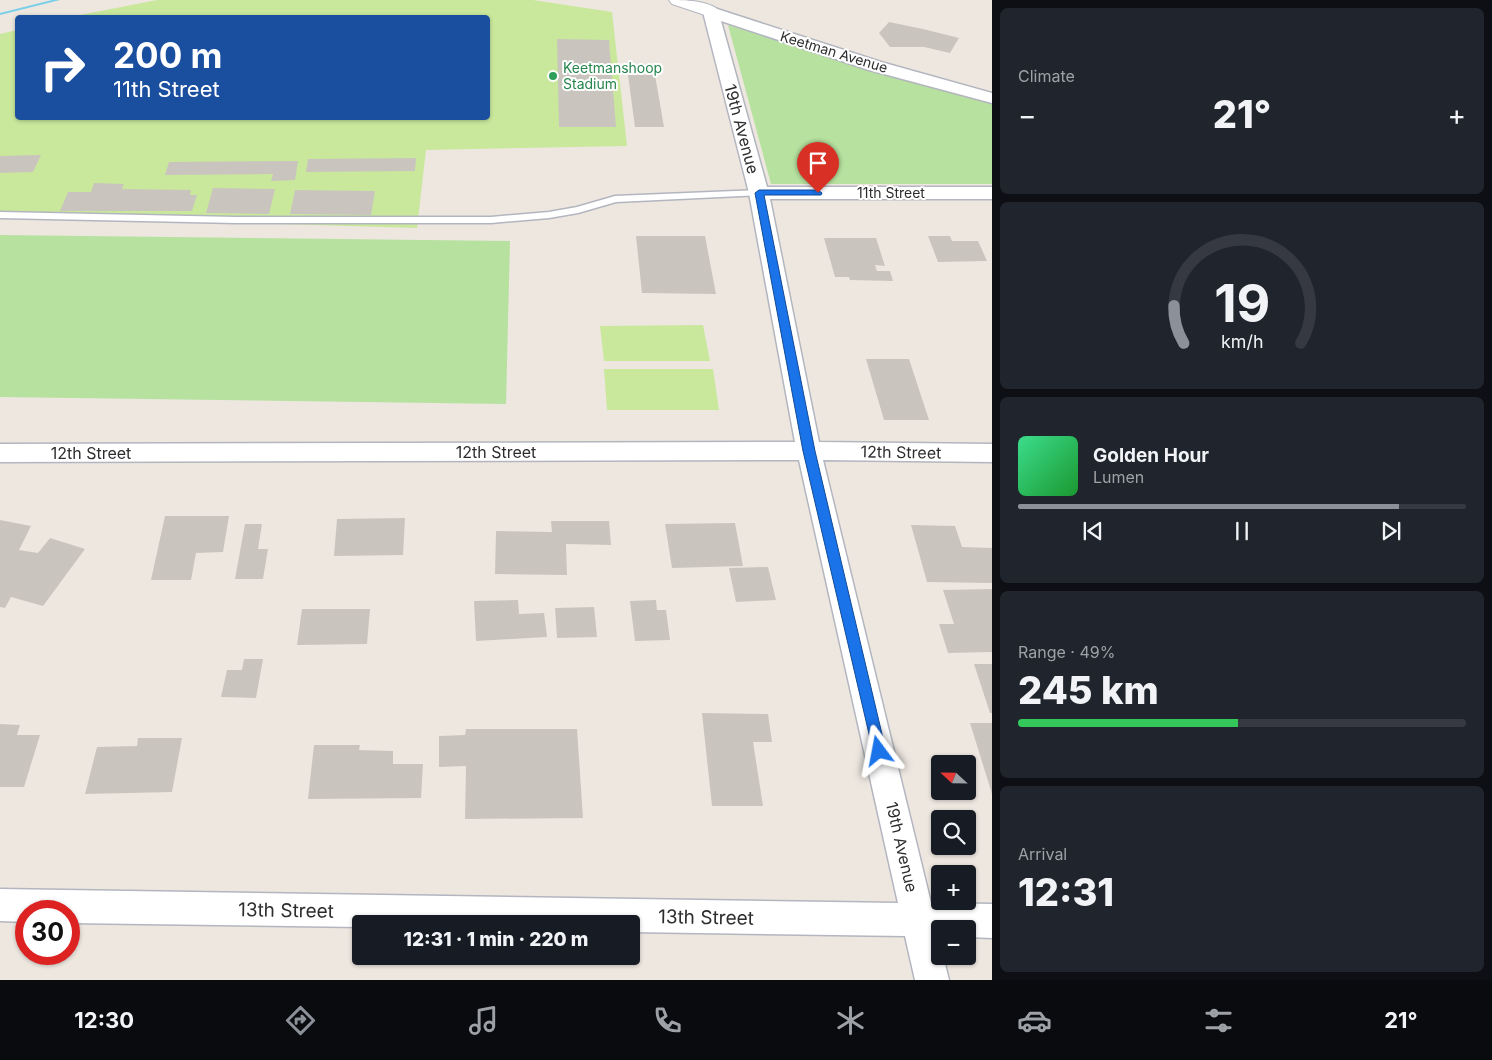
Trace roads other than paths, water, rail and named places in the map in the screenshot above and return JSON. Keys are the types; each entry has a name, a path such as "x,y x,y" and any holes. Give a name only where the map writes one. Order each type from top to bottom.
{"street":[{"name":"Keetman Avenue","path":"678,0 822,50 992,98"},
{"name":"19th Avenue","path":"711,12 759,193 809,451 932,980"},
{"name":"11th Street","path":"759,193 992,193"},
{"name":"12th Street","path":"0,453 809,451 992,453"},
{"name":"13th Street","path":"0,905 992,921"}],"lane":[{"path":"0,215 236,220 491,220 549,215 578,210 615,199 759,193"}],"waterway":[{"path":"0,14 58,0"}],"place":[{"name":"Keetmanshoop Stadium","path":"553,76"}]}
